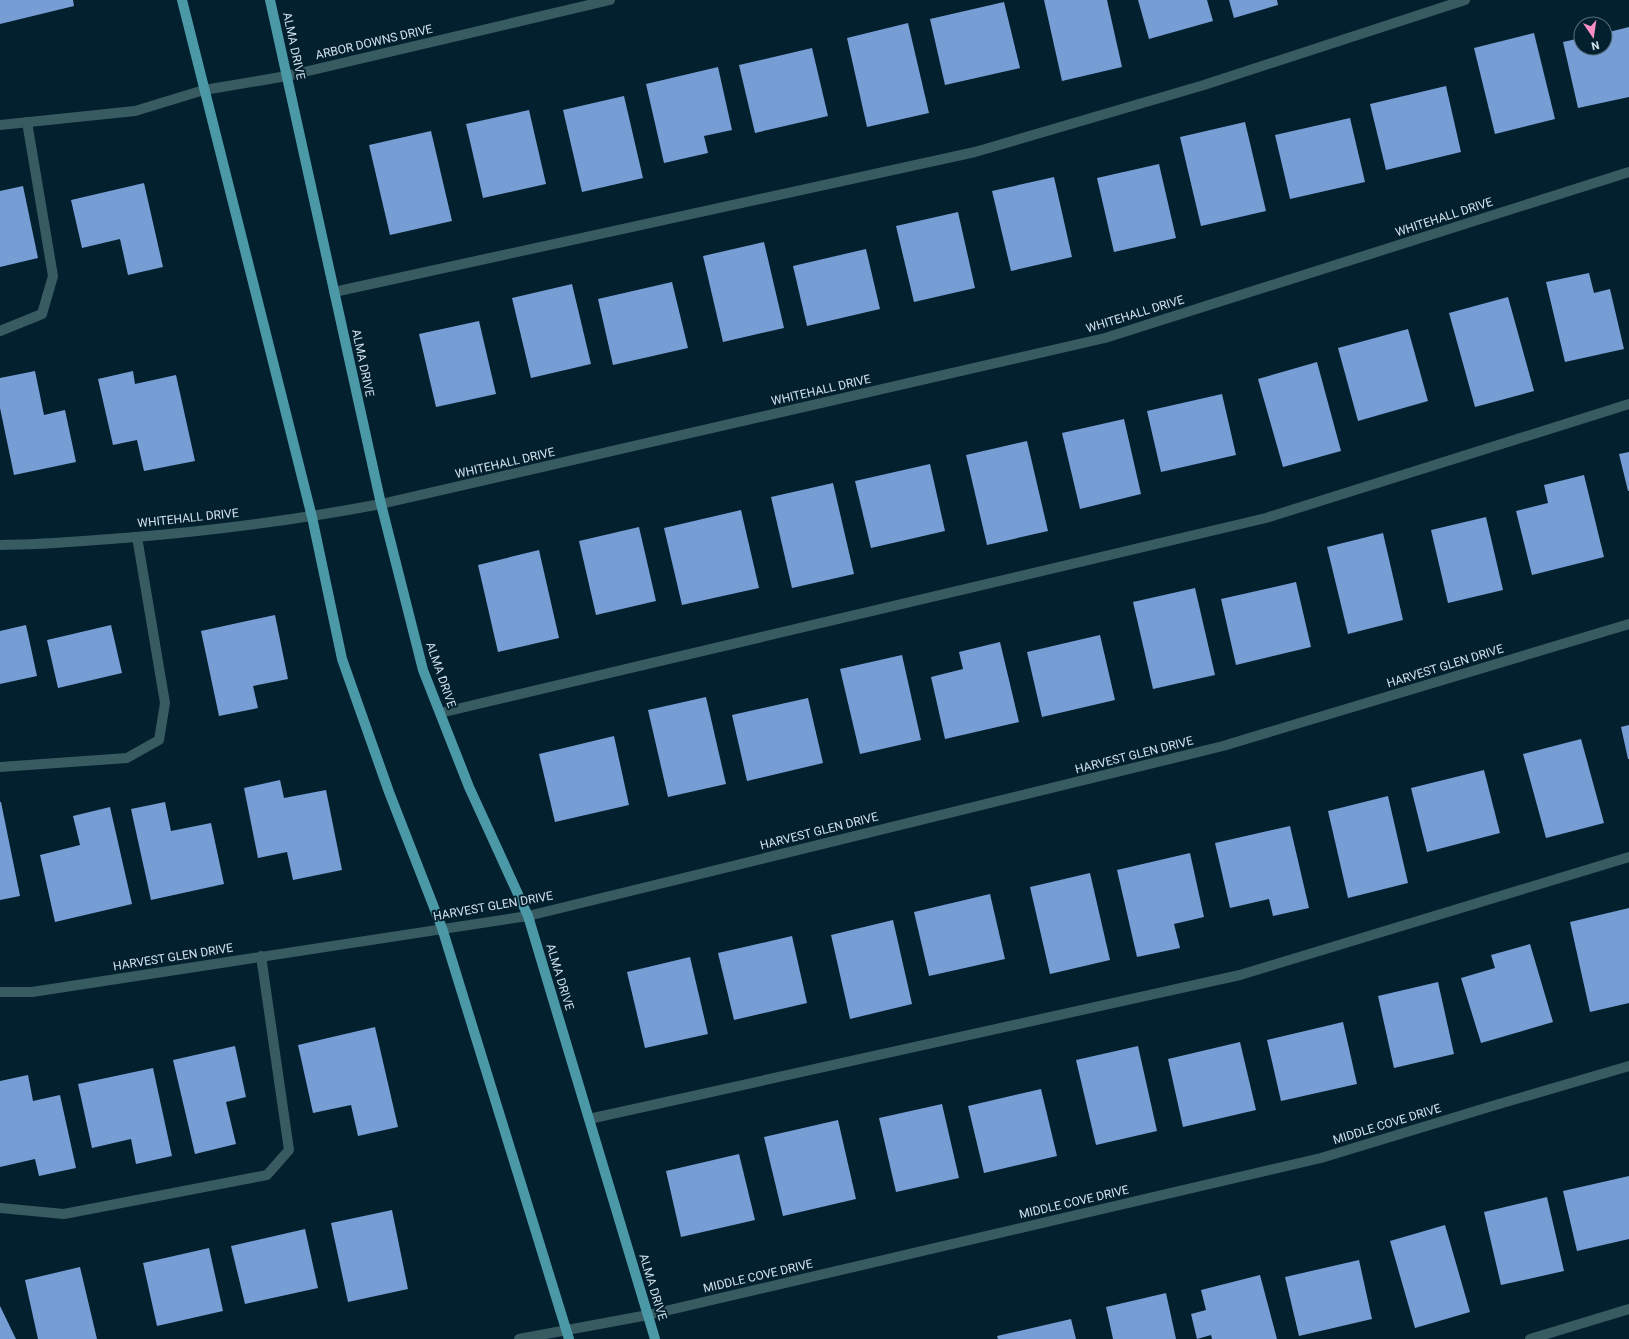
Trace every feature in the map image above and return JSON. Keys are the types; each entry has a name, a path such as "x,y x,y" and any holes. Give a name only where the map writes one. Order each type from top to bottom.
{"main road":[{"path":"182,0 312,517 342,659 389,792 442,928 567,1334"},
{"name":"ALMA DRIVE","path":"270,0 381,504 423,670 469,787 528,916 655,1339"}],"street":[{"name":"ARBOR DOWNS DRIVE","path":"0,124 135,111 204,90 287,76 610,0"},
{"path":"334,292 975,152 1204,85 1465,0"},
{"path":"0,331 42,314 53,276 27,122"},
{"name":"WHITEHALL DRIVE","path":"0,544 36,545 137,537 312,517 381,504 1105,338 1629,172"},
{"path":"440,713 1266,518 1629,404"},
{"path":"0,768 127,758 159,740 165,703 137,537"},
{"name":"HARVEST GLEN DRIVE","path":"0,992 32,992 528,916 1223,746 1629,624"},
{"path":"589,1119 1240,975 1629,857"},
{"path":"0,1208 64,1214 267,1175 289,1150 261,956"},
{"name":"MIDDLE COVE DRIVE","path":"519,1339 567,1334 1321,1158 1489,1106 1629,1066"},
{"path":"1530,1339 1629,1309"}],"building":[{"path":"0,0 73,0 74,6 0,24"},
{"path":"1044,0 1107,0 1122,67 1062,81"},
{"path":"1138,0 1207,0 1213,21 1149,39"},
{"path":"1229,0 1277,0 1278,5 1234,18"},
{"path":"1004,2 1020,68 945,85 930,19"},
{"path":"908,23 929,113 867,127 847,38"},
{"path":"1629,27 1629,97 1578,108 1563,42 1573,40 1573,56 1613,56 1613,31"},
{"path":"1534,33 1555,119 1495,134 1474,48"},
{"path":"812,48 828,116 755,133 739,65"},
{"path":"718,67 732,130 704,136 708,153 664,163 646,84"},
{"path":"1446,86 1461,152 1386,170 1370,104"},
{"path":"624,96 643,178 582,192 563,110"},
{"path":"529,110 546,184 483,198 466,124"},
{"path":"1350,118 1365,182 1290,199 1275,135"},
{"path":"1245,122 1266,211 1201,226 1180,137"},
{"path":"431,131 452,221 390,235 369,145"},
{"path":"1159,164 1176,238 1114,252 1097,178"},
{"path":"1054,177 1072,257 1011,271 992,191"},
{"path":"144,183 163,267 128,275 120,239 82,248 71,200"},
{"path":"23,186 38,258 0,267 0,191"},
{"path":"958,212 975,288 914,302 896,226"},
{"path":"764,242 784,328 723,342 703,256"},
{"path":"866,249 880,309 807,326 793,266"},
{"path":"1589,273 1594,293 1610,289 1624,349 1565,362 1546,282"},
{"path":"672,282 688,348 613,365 598,299"},
{"path":"572,284 591,364 531,378 512,298"},
{"path":"1508,297 1534,391 1475,407 1449,313"},
{"path":"479,321 496,394 436,407 419,334"},
{"path":"1408,329 1428,401 1358,421 1338,348"},
{"path":"1317,362 1341,451 1283,467 1258,379"},
{"path":"35,371 44,415 65,410 76,462 14,475 0,408 0,378"},
{"path":"133,371 135,384 176,375 195,461 144,471 137,440 113,445 98,379"},
{"path":"1222,394 1236,455 1161,472 1147,411"},
{"path":"1124,419 1141,494 1080,509 1062,433"},
{"path":"1027,441 1048,531 987,545 966,455"},
{"path":"1629,452 1629,491 1628,491 1619,454"},
{"path":"930,464 945,531 871,548 855,481"},
{"path":"1584,475 1604,557 1532,575 1516,511 1548,503 1544,485"},
{"path":"833,483 854,574 792,588 771,497"},
{"path":"741,510 759,588 682,605 664,528"},
{"path":"1486,517 1503,590 1448,603 1431,530"},
{"path":"639,527 656,601 596,615 579,541"},
{"path":"1383,533 1403,620 1348,634 1327,547"},
{"path":"539,550 559,638 498,652 478,565"},
{"path":"1296,582 1311,647 1236,665 1221,599"},
{"path":"1195,588 1215,675 1153,689 1133,602"},
{"path":"275,615 288,679 253,686 258,708 219,716 201,631"},
{"path":"26,625 37,676 0,684 0,631"},
{"path":"111,625 122,673 58,688 47,640"},
{"path":"1100,635 1115,700 1042,717 1027,652"},
{"path":"1000,642 1019,722 945,739 931,677 963,669 959,652"},
{"path":"902,655 921,740 860,754 840,669"},
{"path":"706,697 726,784 668,797 648,710"},
{"path":"808,698 823,763 747,781 732,715"},
{"path":"1629,725 1629,759 1628,759 1621,727"},
{"path":"614,736 629,805 555,822 539,754"},
{"path":"1581,739 1604,823 1546,838 1523,754"},
{"path":"1484,770 1500,833 1427,852 1411,788"},
{"path":"280,780 284,798 326,790 342,870 293,880 287,852 258,858 244,788"},
{"path":"1388,796 1408,883 1348,898 1328,811"},
{"path":"0,802 20,896 0,900"},
{"path":"165,802 171,831 211,823 224,884 151,900 131,809"},
{"path":"110,807 132,904 55,922 40,855 80,845 73,816"},
{"path":"1290,826 1309,908 1273,916 1269,899 1230,908 1215,843"},
{"path":"1190,853 1204,917 1174,924 1180,948 1137,957 1117,870"},
{"path":"1090,873 1110,960 1050,974 1030,887"},
{"path":"990,894 1005,959 929,976 914,912"},
{"path":"1629,908 1629,1003 1590,1012 1570,922"},
{"path":"893,920 912,1004 850,1019 831,935"},
{"path":"792,936 807,1003 734,1020 718,953"},
{"path":"1530,944 1553,1022 1481,1043 1461,978 1495,968 1491,955"},
{"path":"690,957 708,1034 645,1048 627,972"},
{"path":"1438,982 1454,1054 1394,1068 1378,996"},
{"path":"1343,1022 1357,1084 1281,1101 1267,1040"},
{"path":"375,1027 398,1127 358,1136 351,1105 313,1113 298,1045"},
{"path":"1240,1042 1256,1110 1183,1127 1168,1059"},
{"path":"235,1046 246,1097 226,1102 236,1144 195,1154 173,1060"},
{"path":"1138,1046 1157,1131 1096,1145 1076,1060"},
{"path":"153,1068 172,1156 136,1164 131,1139 92,1148 78,1084"},
{"path":"28,1075 33,1101 60,1095 76,1168 39,1176 35,1159 0,1167 0,1081"},
{"path":"1041,1089 1057,1156 984,1173 968,1106"},
{"path":"942,1104 959,1178 896,1192 879,1118"},
{"path":"838,1120 856,1199 783,1216 764,1137"},
{"path":"739,1154 755,1220 681,1237 666,1171"},
{"path":"1629,1176 1629,1239 1577,1251 1563,1191"},
{"path":"1547,1197 1564,1271 1501,1285 1484,1212"},
{"path":"392,1210 408,1289 348,1302 331,1223"},
{"path":"1445,1225 1470,1312 1415,1328 1390,1241"},
{"path":"305,1229 318,1288 245,1304 231,1246"},
{"path":"209,1248 223,1311 157,1326 143,1263"},
{"path":"1359,1260 1372,1319 1299,1336 1285,1277"},
{"path":"80,1267 97,1339 38,1339 25,1280"},
{"path":"1260,1275 1277,1339 1212,1339 1211,1335 1197,1339 1191,1314 1206,1310 1201,1290"},
{"path":"1166,1293 1176,1339 1113,1339 1106,1307"},
{"path":"0,1306 16,1339 0,1339"},
{"path":"1071,1319 1076,1339 998,1339 997,1336"}]}
